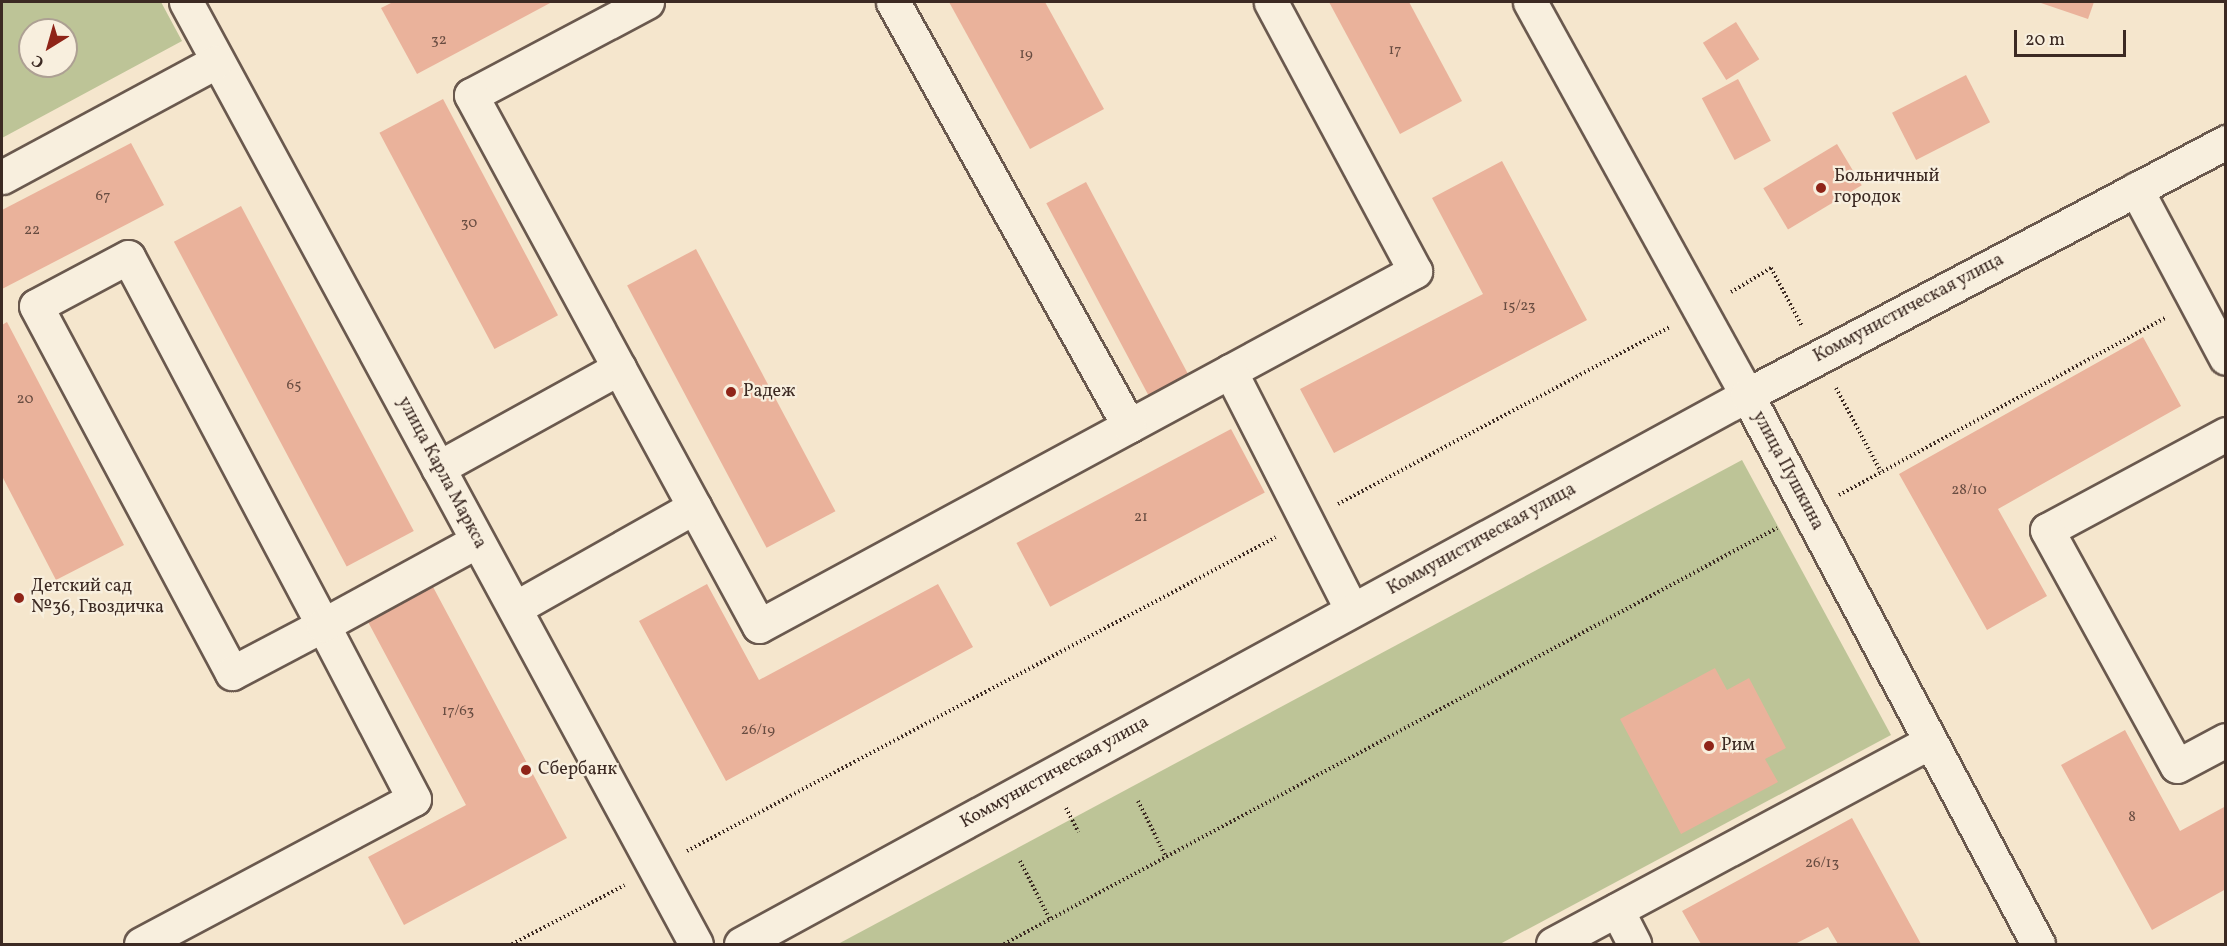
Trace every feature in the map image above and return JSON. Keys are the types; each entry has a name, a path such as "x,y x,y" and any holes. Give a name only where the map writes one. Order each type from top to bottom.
{"street":[{"name":"улица Карла Маркса","path":"186,2 216,62 515,608 696,945"},
{"path":"647,2 471,95 759,626 1415,271 1271,2"},
{"path":"892,2 1129,426"},
{"name":"улица Пушкина","path":"1530,2 1747,395 2038,945"},
{"path":"2,177 216,62"},
{"name":"Коммунистическая улица","path":"741,945 1747,395 2226,142"},
{"path":"2136,189 2226,358"},
{"path":"141,945 414,799 323,625 128,257 36,306 232,673 323,625 477,541"},
{"path":"438,468 619,368"},
{"path":"1230,371 1352,610"},
{"path":"2226,434 2048,530 2176,766 2226,740"},
{"path":"515,608 694,507"},
{"path":"1553,945 1929,742"},
{"path":"1617,910 1634,945"}],"path":[{"path":"1004,945 2196,302"},
{"path":"1138,801 1166,857"},
{"path":"1020,861 1050,920"},
{"path":"512,945 628,883"}],"green space":[{"path":"2,2 161,2 182,41 2,138"},
{"path":"1742,460 1891,735 1500,944 838,944"}],"building":[{"path":"393,2 552,2 417,74 381,8"},
{"path":"949,2 1045,2 1104,109 1030,149"},
{"path":"1329,2 1409,2 1462,101 1400,134"},
{"path":"2038,2 2094,2 2088,19"},
{"path":"1736,22 1759,59 1726,80 1703,43"},
{"path":"1966,75 1990,122 1916,160 1892,113"},
{"path":"1738,79 1771,141 1735,160 1702,98"},
{"path":"443,99 558,315 494,349 379,133"},
{"path":"131,143 164,205 2,289 2,210"},
{"path":"1837,144 1862,185 1788,229 1763,188"},
{"path":"1502,161 1587,320 1334,453 1300,389 1483,294 1432,198"},
{"path":"1086,182 1190,377 1150,398 1046,203"},
{"path":"241,206 414,531 347,567 174,242"},
{"path":"696,249 835,511 767,548 627,286"},
{"path":"7,322 124,545 56,580 2,476 2,325"},
{"path":"2143,337 2181,406 1998,509 2047,596 1987,630 1899,474"},
{"path":"1231,429 1265,493 1050,607 1016,543"},
{"path":"707,584 759,680 938,584 973,647 726,781 639,621"},
{"path":"432,585 567,838 404,925 368,857 466,805 367,620"},
{"path":"1715,668 1727,690 1749,678 1786,748 1765,759 1778,782 1681,834 1620,719"},
{"path":"2125,730 2180,831 2226,806 2226,889 2152,930 2061,765"},
{"path":"1852,818 1921,944 1838,944 1828,927 1795,944 1701,944 1682,911"}],"place":[{"name":"Больничный городок","path":"1821,188"},
{"name":"Радеж","path":"731,392"},
{"name":"Детский сад №36, Гвоздичка","path":"19,598"},
{"name":"Рим","path":"1709,746"},
{"name":"Сбербанк","path":"526,770"}]}
